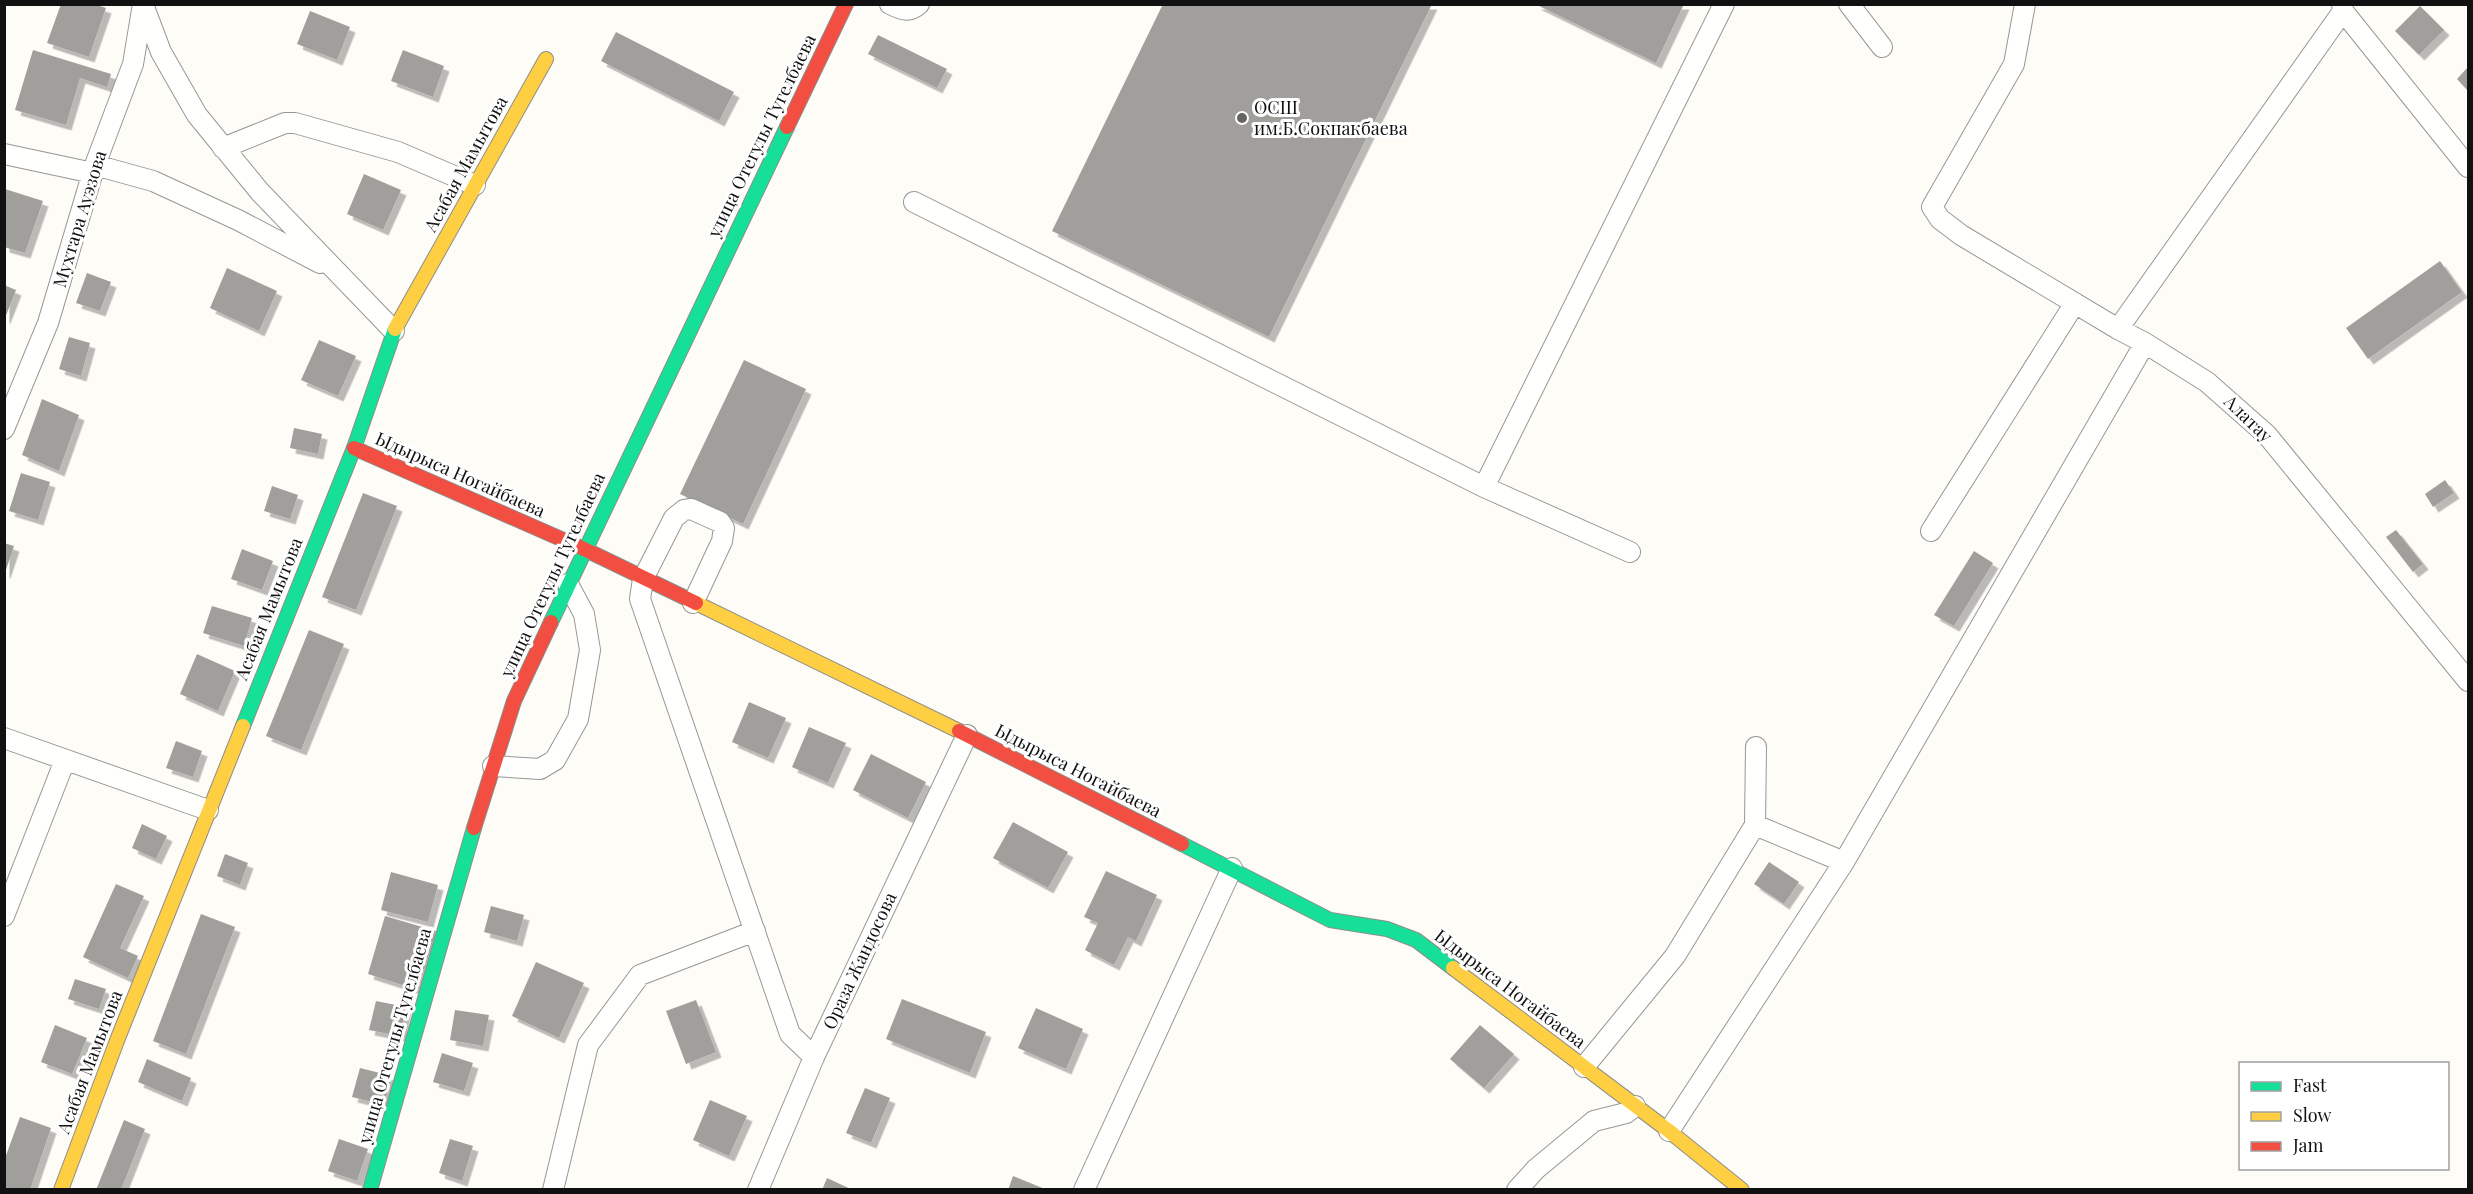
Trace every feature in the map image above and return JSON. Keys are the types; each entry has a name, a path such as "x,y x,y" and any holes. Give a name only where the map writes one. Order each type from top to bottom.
{"street":[{"path":"143,4 166,61 197,116 260,192 394,331"},
{"name":"Мухтара Ауэзова","path":"4,429 48,323 94,169 133,64 143,4"},
{"name":"улица Отегулы Тугелбаева","path":"370,1190 460,872 514,701 584,549 846,4"},
{"path":"890,4 901,10 912,10 919,4"},
{"path":"1484,487 1724,4"},
{"path":"1849,4 1882,47"},
{"name":"Алатау","path":"2025,4 2014,64 1932,207 1940,219 1961,235 2207,382 2267,435 2469,681"},
{"path":"2118,329 2343,8 2469,167"},
{"name":"Асабая Мамытова","path":"61,1190 208,810 354,448 394,331 546,59"},
{"path":"223,148 285,123 295,123 398,152 475,184"},
{"path":"4,154 153,180 238,220 335,271"},
{"path":"914,202 1484,487 1630,552"},
{"path":"1931,531 2075,303"},
{"path":"1669,1131 1844,862 2145,343"},
{"name":"Ыдырыса Ногайбаева","path":"354,448 584,549 967,735 1133,821 1232,868 1330,920 1387,929 1416,940 1669,1131 1742,1190"},
{"path":"693,603 722,541 724,528 720,522 692,509 684,510 674,518 643,579 640,599 790,1034 814,1057"},
{"path":"493,766 540,769 555,760 579,720 590,650 584,614 568,584"},
{"name":"Ораза Жандосова","path":"758,1190 814,1057 967,735"},
{"path":"4,738 208,810"},
{"path":"1584,1067 1675,956 1755,825 1756,747"},
{"path":"4,916 65,760"},
{"path":"1755,825 1844,862"},
{"path":"1084,1190 1232,868"},
{"path":"553,1190 588,1045 640,975 755,931"},
{"path":"1517,1190 1536,1169 1594,1121 1626,1113 1635,1106"}],"building":[{"path":"61,4 94,4 106,8 89,57 47,43"},
{"name":"ОСШ им.Б.Сокпакбаева","path":"1163,4 1432,4 1269,337 1052,231"},
{"path":"1535,4 1684,4 1656,63"},
{"path":"2420,6 2444,30 2419,55 2395,31"},
{"path":"310,11 350,27 337,60 297,44"},
{"path":"616,32 734,92 719,121 601,61"},
{"path":"878,35 947,69 937,88 868,54"},
{"path":"33,50 111,74 107,87 80,78 66,125 15,110"},
{"path":"403,50 444,66 433,97 391,81"},
{"path":"2468,67 2468,91 2457,79"},
{"path":"364,174 401,190 383,230 347,214"},
{"path":"5,189 43,201 25,253 4,247"},
{"path":"2440,261 2462,292 2368,359 2346,328"},
{"path":"227,268 277,291 259,331 210,308"},
{"path":"87,273 111,282 100,311 76,303"},
{"path":"4,285 16,290 5,318 4,318"},
{"path":"69,337 90,343 81,376 59,369"},
{"path":"319,340 356,356 338,396 301,380"},
{"path":"744,360 806,389 743,524 680,494"},
{"path":"42,399 79,415 59,471 22,455"},
{"path":"294,428 322,434 318,454 290,448"},
{"path":"21,473 50,482 38,520 9,511"},
{"path":"2445,480 2454,493 2433,507 2425,494"},
{"path":"272,486 298,495 290,519 264,511"},
{"path":"363,493 397,506 356,610 322,597"},
{"path":"2396,530 2423,564 2413,572 2386,537"},
{"path":"4,543 14,546 5,573 4,573"},
{"path":"242,549 273,561 262,590 231,579"},
{"path":"1974,551 1993,563 1954,626 1934,615"},
{"path":"212,606 252,618 244,646 203,633"},
{"path":"309,630 344,644 301,750 266,736"},
{"path":"197,654 235,671 218,711 180,694"},
{"path":"749,702 786,718 768,758 732,742"},
{"path":"809,727 846,743 828,783 792,767"},
{"path":"176,741 202,751 193,777 166,768"},
{"path":"871,754 926,782 908,818 853,790"},
{"path":"1013,822 1068,852 1048,888 993,858"},
{"path":"142,824 167,836 156,859 132,848"},
{"path":"225,854 248,863 240,885 217,876"},
{"path":"1769,862 1799,882 1784,904 1754,884"},
{"path":"1106,871 1157,895 1136,941 1128,937 1114,965 1085,950 1098,923 1084,917"},
{"path":"391,872 438,885 428,922 381,910"},
{"path":"116,884 144,896 120,948 138,956 128,978 83,957"},
{"path":"491,906 524,915 517,941 484,932"},
{"path":"201,914 235,927 186,1054 153,1041"},
{"path":"385,916 436,931 418,990 368,974"},
{"path":"536,962 584,983 559,1038 512,1016"},
{"path":"75,979 106,989 99,1009 68,999"},
{"path":"902,999 986,1032 970,1073 886,1039"},
{"path":"696,1000 716,1052 686,1064 666,1011"},
{"path":"376,1001 406,1007 400,1036 369,1030"},
{"path":"1036,1008 1083,1029 1066,1069 1018,1048"},
{"path":"455,1010 489,1015 483,1046 450,1040"},
{"path":"55,1025 87,1038 72,1074 41,1062"},
{"path":"1480,1025 1514,1054 1484,1088 1450,1059"},
{"path":"442,1053 473,1063 464,1091 433,1082"},
{"path":"147,1059 191,1078 182,1101 138,1082"},
{"path":"360,1068 392,1076 384,1105 352,1097"},
{"path":"865,1088 890,1098 871,1143 846,1133"},
{"path":"710,1100 747,1116 729,1156 693,1140"},
{"path":"20,1117 51,1128 30,1190 4,1190 4,1161"},
{"path":"124,1120 145,1129 121,1190 96,1190"},
{"path":"339,1139 368,1149 357,1181 328,1171"},
{"path":"450,1139 473,1146 462,1181 439,1173"},
{"path":"1013,1176 1045,1189 1045,1190 1008,1190"},
{"path":"827,1178 853,1190 822,1190"}],"traffic: fast":[{"path":"551,622 787,127"},
{"path":"243,726 354,448 395,329"},
{"path":"370,1190 474,828"},
{"path":"1182,844 1330,920 1387,929 1416,940 1453,968"}],"traffic: slow":[{"path":"395,329 546,59"},
{"path":"696,603 959,731"},
{"path":"61,1190 118,1038 243,726"},
{"path":"1453,968 1669,1131 1742,1190"}],"traffic: jam":[{"path":"787,127 846,4"},
{"path":"354,448 584,549 696,603"},
{"path":"474,828 514,701 551,622"},
{"path":"959,731 1182,844"}],"place":[{"name":"ОСШ им.Б.Сокпакбаева","path":"1242,118"}]}
